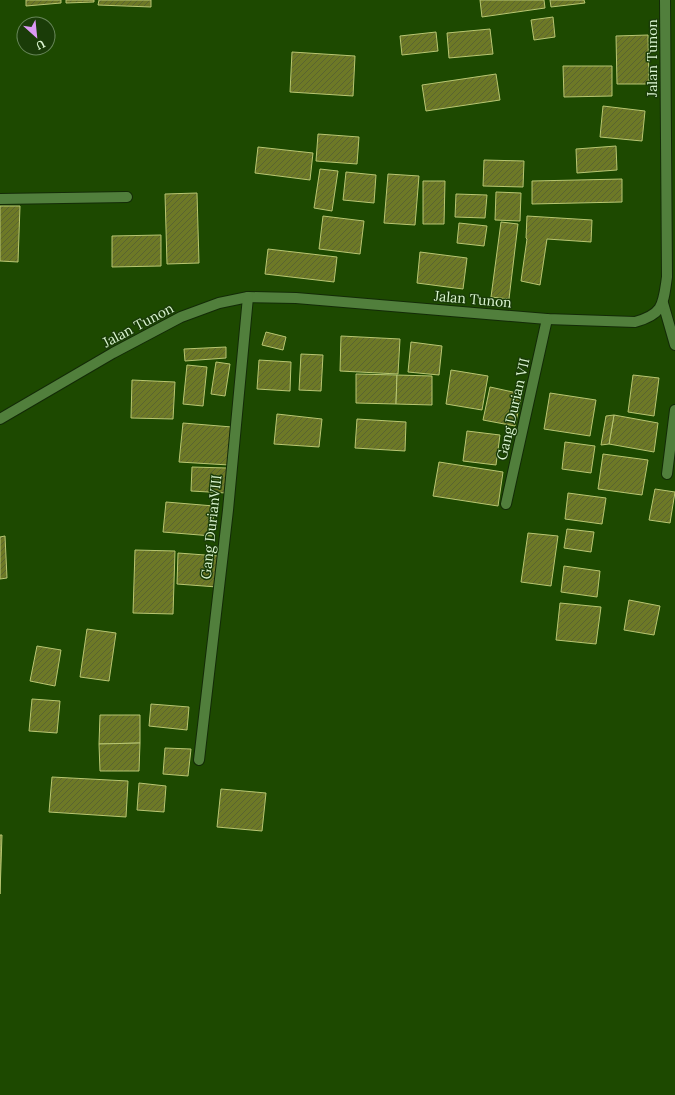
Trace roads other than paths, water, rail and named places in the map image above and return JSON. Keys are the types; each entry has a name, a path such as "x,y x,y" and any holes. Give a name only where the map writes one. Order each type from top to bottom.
{"street":[{"name":"Jalan Tunon","path":"0,419 113,353 181,317 219,303 248,297 296,298 547,319 635,322 651,316 663,303 667,260 665,0"},
{"path":"0,199 127,197"},
{"name":"Gang DurianVIII","path":"199,760 227,518 248,297"},
{"path":"663,303 675,344"},
{"name":"Gang Durian VII","path":"506,504 547,319"},
{"path":"667,474 675,410"}]}
